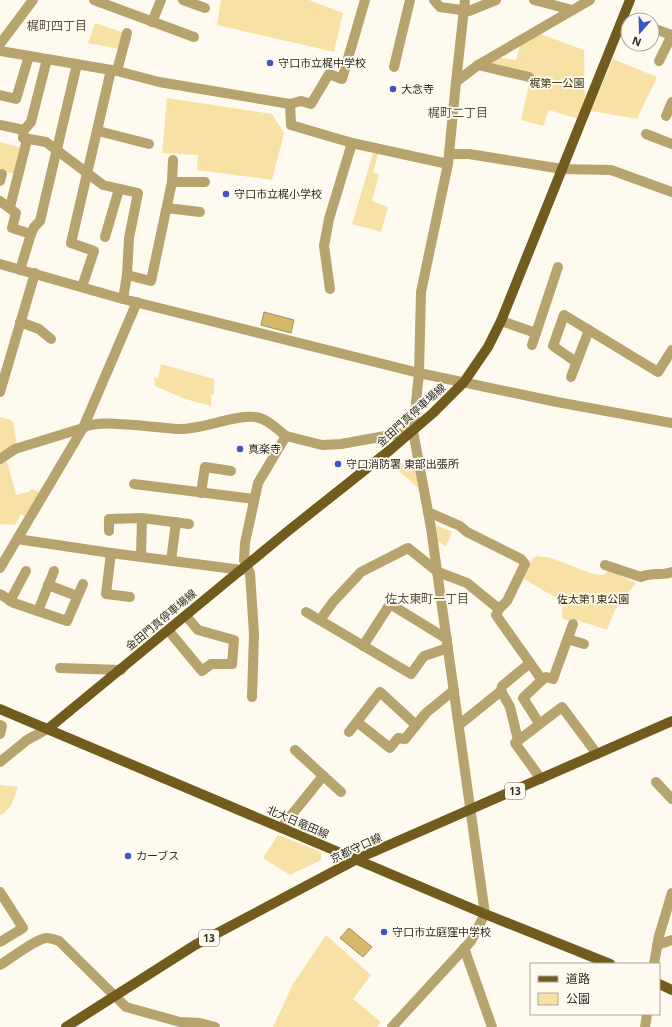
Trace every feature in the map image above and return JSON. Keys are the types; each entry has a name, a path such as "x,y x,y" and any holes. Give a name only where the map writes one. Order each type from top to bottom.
{"main road":[{"name":"金田門真停車場線","path":"627,12 630,0"},
{"name":"金田門真停車場線","path":"49,728 288,531 413,431 464,382 488,347 501,321 562,169 620,32"},
{"name":"北大日竜田線","path":"0,709 49,728 485,914 608,963"},
{"name":"京都守口線","path":"73,1025 195,945 357,859 672,721"},
{"path":"660,984 672,990"}],"street":[{"path":"0,44 33,0"},
{"path":"94,0 194,37"},
{"path":"152,22 161,0"},
{"path":"183,0 205,8"},
{"path":"0,51 114,70 159,82 290,104 301,101 311,104 329,74 342,79 365,0"},
{"path":"394,67 410,0"},
{"path":"434,0 440,7 464,5"},
{"path":"464,5 469,11 496,0"},
{"path":"534,0 572,10"},
{"path":"456,82 478,65 590,0"},
{"path":"392,1027 471,941 485,914 438,572 413,431 419,373 421,292 449,159 464,5"},
{"path":"659,61 672,35 660,31"},
{"path":"82,287 94,251 71,243 114,70 127,34"},
{"path":"0,95 16,99 29,56"},
{"path":"10,207 26,135 31,122 47,59"},
{"path":"20,270 31,234 34,227 40,221 77,64"},
{"path":"478,65 530,77"},
{"path":"666,116 672,102"},
{"path":"290,104 291,125 352,143 449,159 470,154 562,169 611,170 672,192"},
{"path":"0,125 46,142 103,185 138,193 129,238 127,275 123,299"},
{"path":"98,131 149,144"},
{"path":"646,134 672,144"},
{"path":"330,289 324,246 329,218 352,143"},
{"path":"127,275 150,281 172,182 173,160"},
{"path":"172,182 205,182"},
{"path":"105,237 119,189"},
{"path":"0,201 16,213 12,228 31,234"},
{"path":"167,208 200,212"},
{"path":"0,264 123,299 419,373 557,402 672,423"},
{"path":"532,345 558,267"},
{"path":"0,392 35,274"},
{"path":"0,568 83,428 136,302"},
{"path":"576,362 553,346 564,315 658,372 672,350"},
{"path":"501,321 536,333"},
{"path":"20,322 39,329 51,339"},
{"path":"571,377 589,330"},
{"path":"0,459 15,449 83,428 90,424 199,428 221,422 256,417 270,424 286,436 322,444 341,444 413,431"},
{"path":"244,568 246,543 258,483 286,436"},
{"path":"201,493 205,467 231,471"},
{"path":"134,484 254,500"},
{"path":"428,512 460,526 467,532 521,559 525,564 507,601 499,609 496,615 542,680"},
{"path":"141,557 142,518"},
{"path":"109,531 109,519 142,518 189,524"},
{"path":"171,561 176,522"},
{"path":"17,539 171,561 244,568 250,572 254,634 252,698"},
{"path":"320,620 332,602 361,572 405,548 408,548 438,572 467,583 499,609"},
{"path":"110,553 106,594 130,597"},
{"path":"605,565 641,577 648,574 667,574 672,572"},
{"path":"10,600 26,571"},
{"path":"38,611 54,571"},
{"path":"0,594 10,600 67,621 83,584"},
{"path":"48,585 78,596"},
{"path":"363,646 390,604 448,644"},
{"path":"306,612 411,674 424,656 448,644"},
{"path":"168,630 202,671 211,664 232,664 234,640 198,630 186,616"},
{"path":"539,723 523,698 546,677 553,679 573,624"},
{"path":"568,639 584,644"},
{"path":"459,725 501,691 502,686 530,664"},
{"path":"60,668 120,670"},
{"path":"357,722 390,748 398,738 405,738 426,713 454,690"},
{"path":"501,691 510,707 518,740"},
{"path":"349,732 380,692 416,725"},
{"path":"541,779 515,743 539,723 562,707 597,754"},
{"path":"0,725 2,726 0,734"},
{"path":"0,762 27,740 49,728"},
{"path":"295,750 341,792"},
{"path":"281,828 323,776"},
{"path":"656,782 672,799"},
{"path":"0,892 23,928 0,942"},
{"path":"654,963 657,945 672,894"},
{"path":"0,965 46,938 60,941 126,1007 180,1022 200,1023 215,1027"},
{"path":"657,945 672,940"},
{"path":"464,948 492,1027"},
{"path":"645,1027 647,1015"},
{"path":"156,1016 159,1027"}],"green space":[{"path":"221,0 309,0 343,13 334,52 217,25"},
{"path":"95,23 124,33 119,49 88,43"},
{"name":"梶第一公園","path":"538,33 584,50 585,102 579,119 549,110 543,126 521,120 531,75 485,65 497,57 516,60 521,43"},
{"path":"613,59 657,77 637,119 591,111"},
{"path":"167,98 272,114 284,133 272,180 197,170 198,155 162,153"},
{"path":"0,142 22,148 15,174 0,170"},
{"path":"374,150 379,151 373,172 379,175 372,201 388,207 381,232 352,224"},
{"path":"161,364 214,379 214,394 211,396 211,406 185,399 155,386 154,377 158,378"},
{"path":"0,417 11,420 13,423 17,445 0,455"},
{"path":"6,458 16,495 28,492 32,489 41,493 27,517 21,514 15,525 0,524 0,462"},
{"path":"390,463 415,465 418,488"},
{"path":"436,525 452,532 446,546 438,542"},
{"name":"佐太第1東公園","path":"537,556 551,558 593,574 603,575 609,570 636,583 615,610 607,630 577,620 575,623 562,618 563,602 524,579 532,559"},
{"path":"0,785 18,787 11,806 2,815 0,814"},
{"path":"278,835 321,852 321,860 290,875 263,858"},
{"path":"326,935 371,975 353,999 381,1022 377,1027 273,1027 293,984"}],"shaded area":[{"path":"264,312 294,320 291,333 261,325"},
{"path":"349,928 372,947 363,957 340,938"}],"place":[{"name":"守口市立梶中学校","path":"270,63"},
{"name":"大念寺","path":"393,89"},
{"name":"守口市立梶小学校","path":"226,194"},
{"name":"真楽寺","path":"240,449"},
{"name":"守口消防署 東部出張所","path":"338,464"},
{"name":"カーブス","path":"128,856"},
{"name":"守口市立庭窪中学校","path":"384,932"}],"district":[{"name":"梶町四丁目","path":"57,26"},
{"name":"梶町二丁目","path":"458,113"},
{"name":"佐太東町一丁目","path":"427,599"}]}
